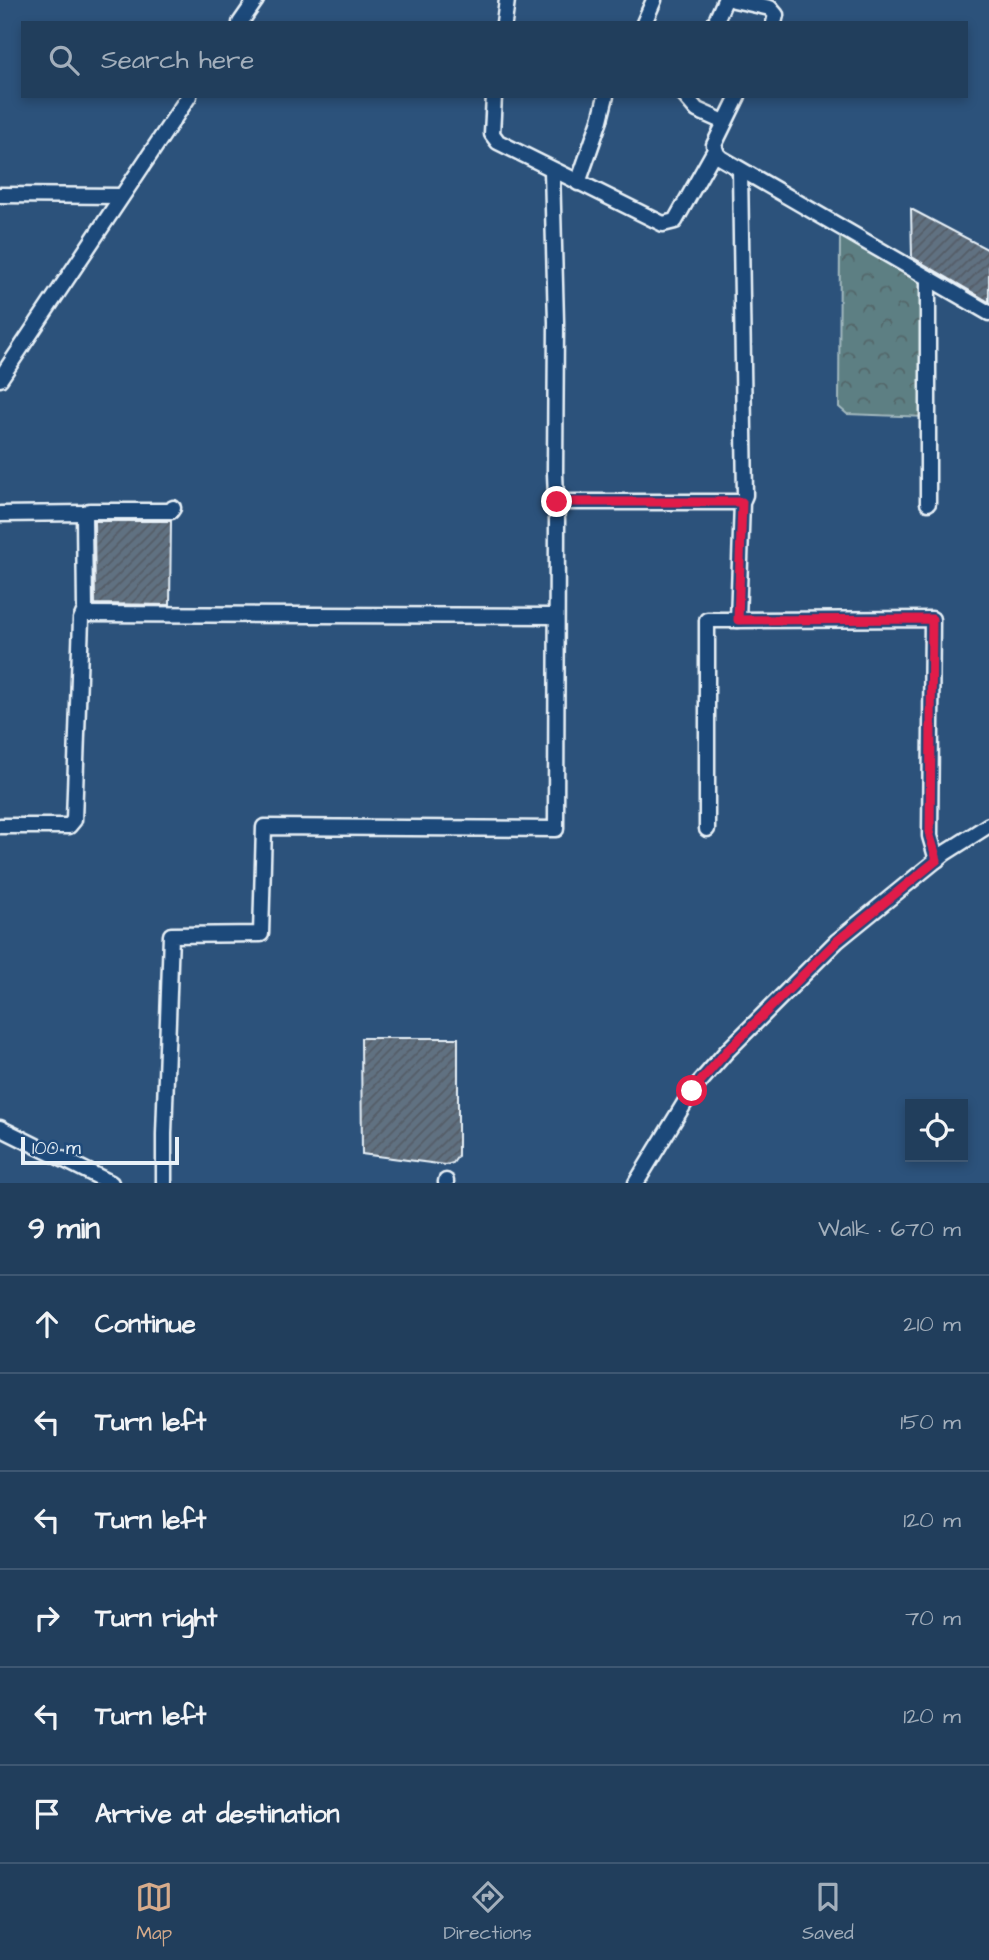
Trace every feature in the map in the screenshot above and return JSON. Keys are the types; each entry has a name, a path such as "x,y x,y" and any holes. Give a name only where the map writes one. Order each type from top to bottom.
{"street":[{"path":"241,21 256,0"},
{"path":"504,21 507,0"},
{"path":"645,21 654,0"},
{"path":"716,21 725,0"},
{"path":"734,0 770,8 776,15 774,21"},
{"path":"0,379 188,98"},
{"path":"494,98 491,126 494,139 657,223 668,225 679,215 715,150 716,139 736,98"},
{"path":"578,183 596,135 605,98"},
{"path":"686,98 692,106 724,122"},
{"path":"715,150 721,158 740,170 989,313"},
{"path":"164,1183 171,935 261,934 264,827 556,829 556,322 552,170"},
{"path":"738,620 742,502 745,495 740,170"},
{"path":"0,195 121,196"},
{"path":"928,278 928,503"},
{"path":"557,502 742,502"},
{"path":"0,514 171,511 173,508"},
{"path":"0,826 73,825 81,619 84,614 86,513"},
{"path":"84,614 556,616"},
{"path":"707,829 707,620 932,619 930,836 937,860"},
{"path":"636,1183 692,1091 727,1051 837,941 937,860 989,825"},
{"path":"0,1128 111,1183"}],"green space":[{"path":"840,235 927,281 927,417 847,414 839,407"}],"building":[{"path":"911,209 989,250 989,302 912,257"},
{"path":"94,521 171,521 170,605 95,604"},
{"path":"361,1038 458,1038 458,1156 453,1163 446,1165 362,1154"}],"route":[{"path":"557,502 742,502 738,620 932,619 930,836 937,860 837,941 727,1051 692,1091"}]}
